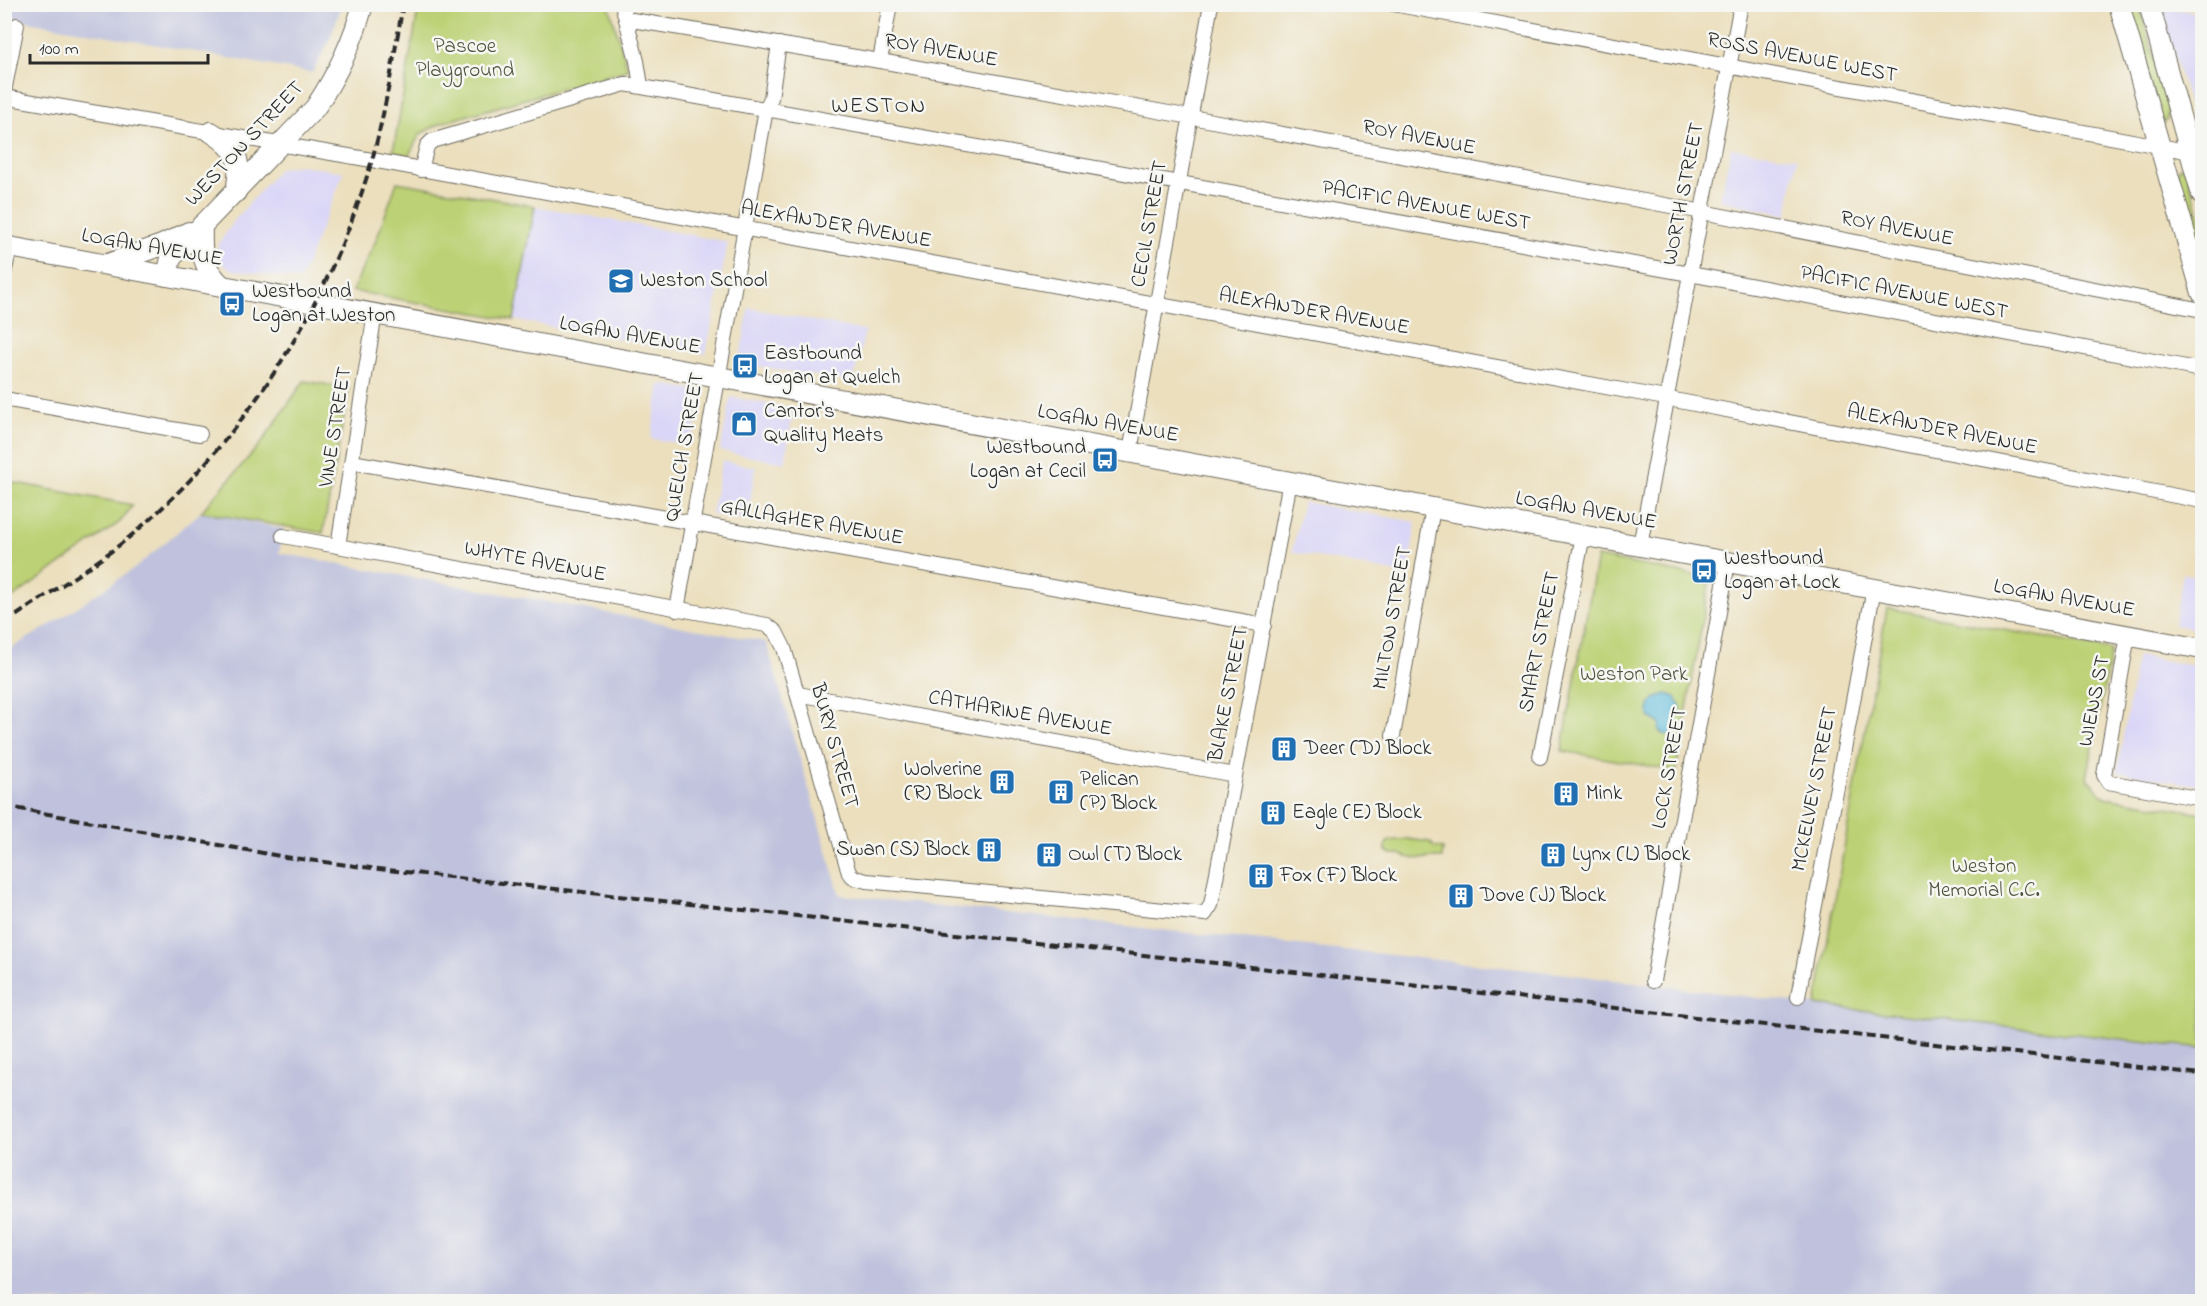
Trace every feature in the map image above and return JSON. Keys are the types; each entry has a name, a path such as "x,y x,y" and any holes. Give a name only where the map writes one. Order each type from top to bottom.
{"main road":[{"name":"WESTON STREET","path":"167,276 171,258 315,108 334,79 356,32 363,4"},
{"path":"2120,4 2202,293"},
{"path":"2149,4 2197,153 2202,195"},
{"path":"211,132 227,142 235,154 239,168 236,192"},
{"path":"107,265 162,245 202,225 202,257 208,270 221,285"},
{"name":"LOGAN AVENUE","path":"7,246 2202,649"}],"street":[{"path":"622,4 638,60 641,86"},
{"path":"880,61 890,4"},
{"name":"CECIL STREET","path":"1130,452 1211,4"},
{"name":"ROSS AVENUE WEST","path":"1393,4 2197,153"},
{"name":"WORTH STREET","path":"1640,546 1741,4"},
{"name":"ROY AVENUE","path":"626,19 880,61 1191,117 1702,212 2202,310"},
{"path":"4,92 17,25"},
{"name":"QUELCH STREET","path":"677,610 766,109 771,98 778,44"},
{"name":"PACIFIC AVENUE WEST","path":"421,170 427,146 432,141 625,84 1690,274 2202,370"},
{"name":"ALEXANDER AVENUE","path":"4,97 211,132 1156,304 1667,398 2202,501"},
{"path":"4,274 7,246"},
{"name":"VINE STREET","path":"338,546 375,314"},
{"path":"4,399 200,434"},
{"name":"GALLAGHER AVENUE","path":"352,462 1264,625"},
{"name":"BLAKE STREET","path":"1206,914 1211,905 1290,481"},
{"name":"MILTON STREET","path":"1394,736 1434,508"},
{"name":"SMART STREET","path":"1540,757 1583,535"},
{"name":"WHYTE AVENUE","path":"283,537 767,625 776,632"},
{"name":"LOCK STREET","path":"1653,981 1728,562"},
{"name":"MCKELVEY STREET","path":"1798,997 1874,588"},
{"name":"BURY STREET","path":"776,632 784,648 798,694 812,750 849,873 855,878 1206,914"},
{"name":"WIENS ST","path":"2128,635 2104,775 2108,782 2202,799"},
{"name":"CATHARINE AVENUE","path":"798,694 1235,775"}],"shaded area":[{"path":"4,5 342,5 329,41 312,73 5,17"},
{"path":"2160,6 2202,14 2202,138 2199,138"},
{"path":"1731,148 1797,158 1787,215 1720,200"},
{"path":"300,165 344,172 300,280 233,270 223,265 217,256 218,245 234,221 279,169"},
{"name":"Weston School","path":"535,206 728,242 706,354 514,320"},
{"path":"749,308 865,331 853,382 739,363"},
{"path":"660,384 697,390 701,397 691,445 651,439"},
{"path":"731,397 793,409 785,463 720,451"},
{"path":"722,461 756,467 747,520 711,514"},
{"path":"1303,502 1416,522 1408,575 1292,552"},
{"path":"201,512 284,529 279,553 766,642 840,895 1567,974 1816,1005 2202,1048 2202,1301 5,1302 5,652 55,622 135,568"},
{"path":"2183,574 2202,577 2202,630 2174,625"},
{"path":"2137,656 2202,667 2202,786 2117,772"}],"green space":[{"name":"Pascoe Playground","path":"419,5 609,5 628,70 441,123 420,134 409,155 393,152"},
{"path":"2125,5 2139,5 2168,108 2167,120 2162,123"},
{"path":"2180,167 2183,167 2188,174 2202,226 2202,271 2177,172"},
{"path":"397,182 535,206 514,320 352,291 376,240"},
{"path":"304,381 349,388 323,533 201,512 262,442"},
{"path":"5,481 133,505 120,522 5,603"},
{"name":"Weston Park","path":"1597,557 1710,578 1676,771 1562,751"},
{"name":"Weston Memorial C.C.","path":"1887,608 2111,650 2087,778 2105,797 2202,813 2202,1048 1816,1005"},
{"path":"1407,839 1430,842 1434,847 1443,849 1442,858 1410,858 1386,851 1386,844 1389,841"}],"water":[{"path":"1667,694 1676,697 1681,708 1676,728 1672,734 1666,735 1659,731 1660,723 1649,717 1649,712 1655,699"}],"railway":[{"path":"4,621 17,615 97,562 165,505 205,463 276,371 332,268 354,215 377,141 403,4"},
{"path":"4,806 285,857 387,870 2202,1074"}],"place":[{"name":"Weston School","path":"621,281"},
{"name":"Westbound Logan at Weston","path":"232,304"},
{"name":"Eastbound Logan at Quelch","path":"745,366"},
{"name":"Cantor's Quality Meats","path":"744,424"},
{"name":"Westbound Logan at Cecil","path":"1105,460"},
{"name":"Westbound Logan at Lock","path":"1704,571"},
{"name":"Deer (D) Block","path":"1284,749"},
{"name":"Wolverine (R) Block","path":"1002,782"},
{"name":"Pelican (P) Block","path":"1061,792"},
{"name":"Mink","path":"1566,794"},
{"name":"Eagle (E) Block","path":"1273,813"},
{"name":"Swan (S) Block","path":"989,850"},
{"name":"Owl (T) Block","path":"1049,855"},
{"name":"Lynx (L) Block","path":"1553,855"},
{"name":"Fox (F) Block","path":"1261,876"},
{"name":"Dove (J) Block","path":"1461,896"}],"district":[{"name":"WESTON","path":"879,107"}]}
